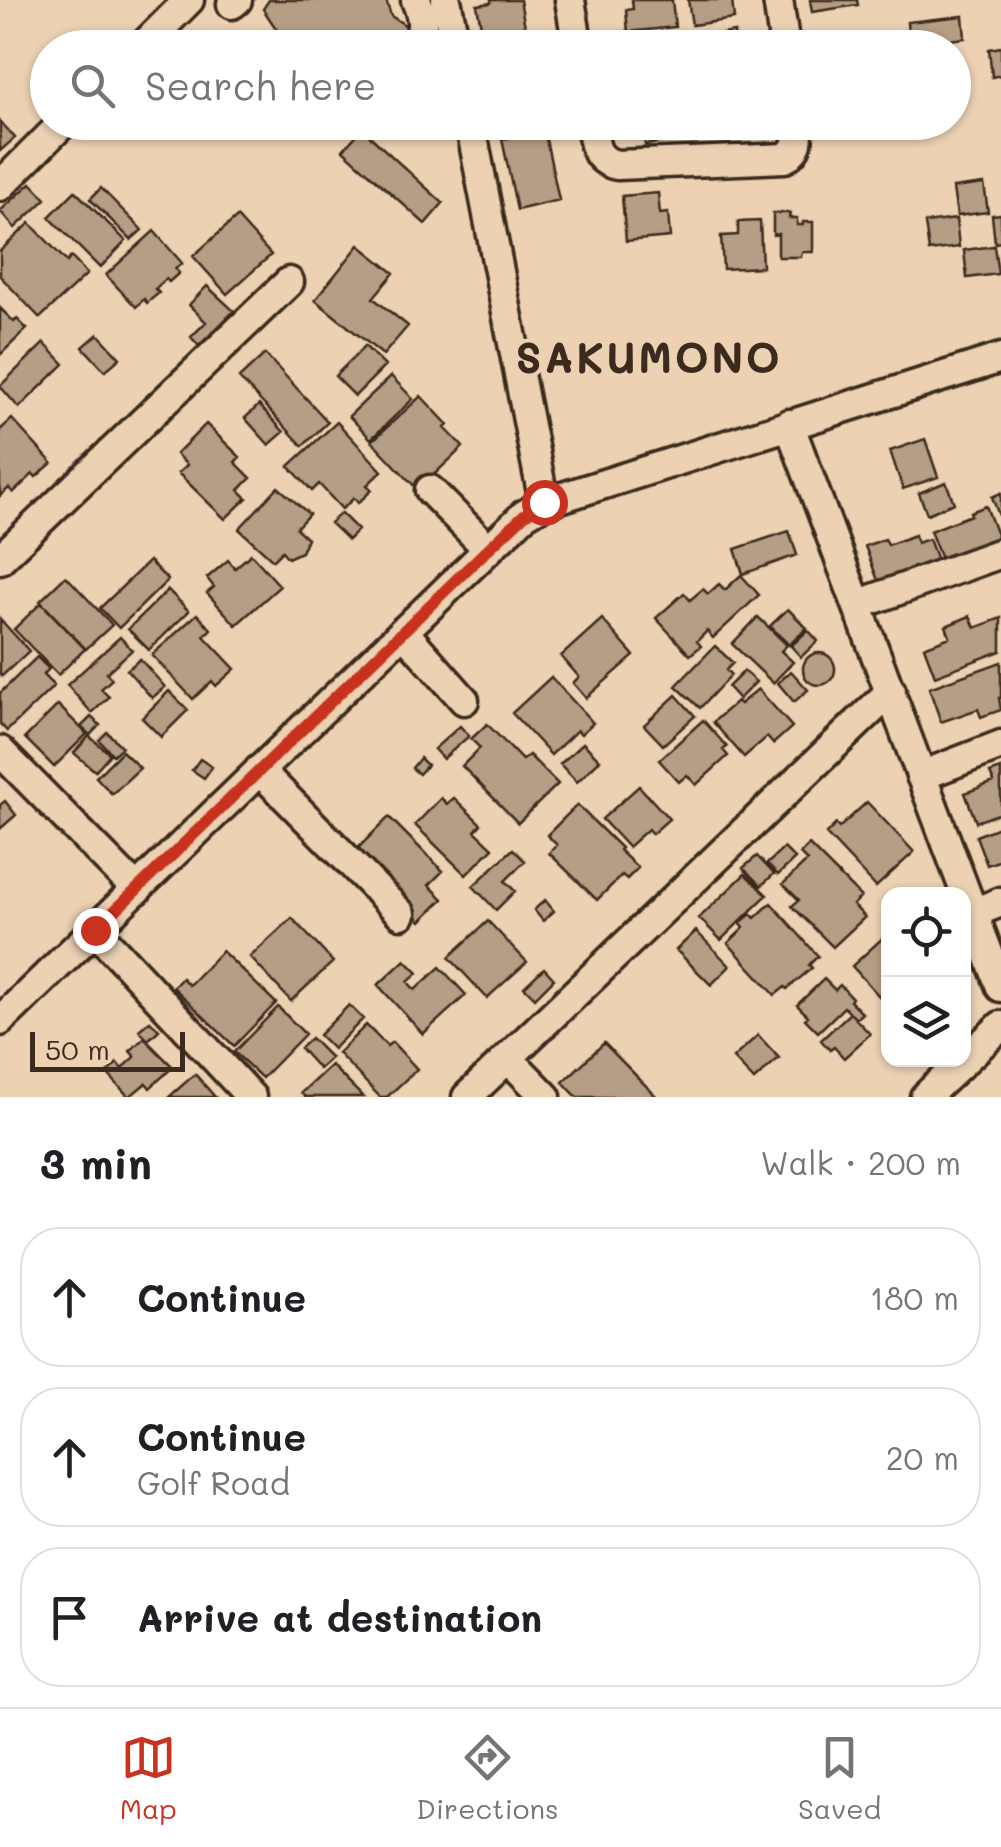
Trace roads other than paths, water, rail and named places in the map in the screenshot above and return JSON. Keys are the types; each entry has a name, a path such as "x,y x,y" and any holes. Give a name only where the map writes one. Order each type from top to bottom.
{"street":[{"path":"159,30 190,0"},
{"path":"416,0 423,30"},
{"path":"446,0 452,30"},
{"path":"570,0 575,30"},
{"path":"778,0 782,30"},
{"path":"0,186 46,140"},
{"path":"474,140 544,502"},
{"path":"594,140 597,154 606,162 617,164 785,158 794,152 798,140"},
{"path":"0,559 290,282"},
{"path":"0,1021 524,515 544,502 1001,358"},
{"path":"789,424 1001,988"},
{"path":"430,490 488,549"},
{"path":"857,605 1001,553"},
{"path":"403,631 464,700"},
{"path":"467,1097 891,691"},
{"path":"922,776 1001,746"},
{"path":"0,751 137,890"},
{"path":"260,770 402,914"},
{"path":"973,913 1001,902"},
{"path":"95,930 251,1097"},
{"path":"924,1097 1001,1026"},
{"path":"508,1058 546,1097"}],"district":[{"name":"SAKUMONO","path":"649,356"}]}
